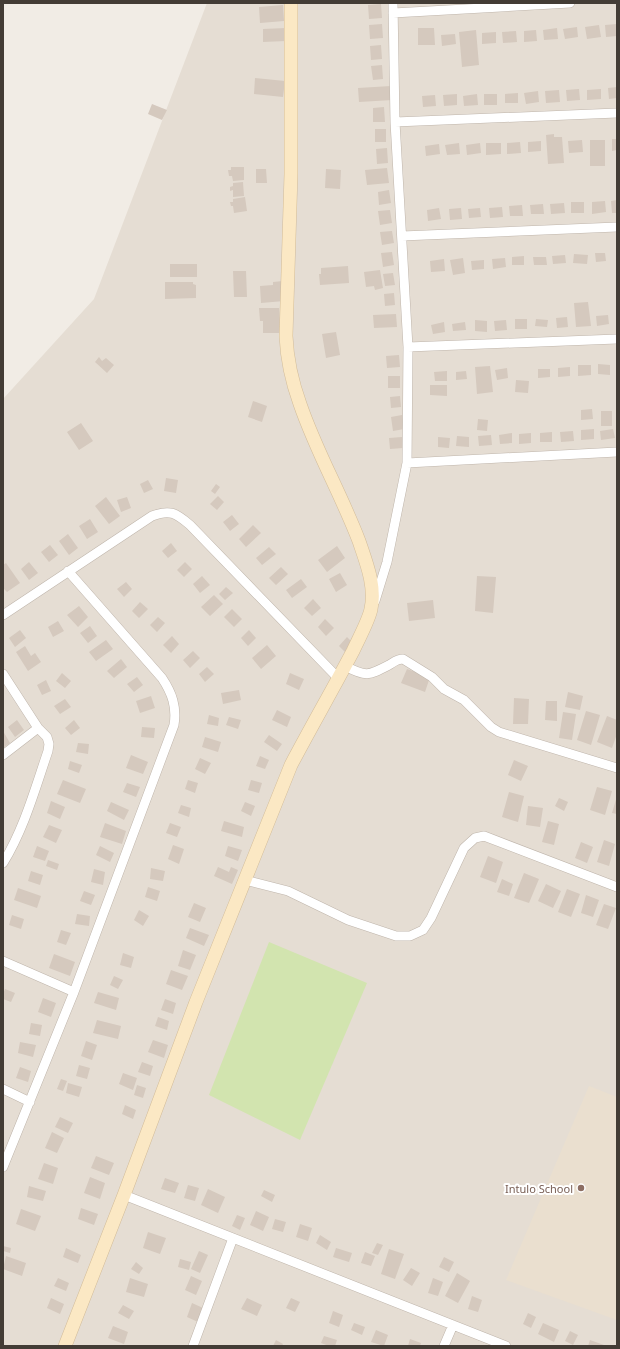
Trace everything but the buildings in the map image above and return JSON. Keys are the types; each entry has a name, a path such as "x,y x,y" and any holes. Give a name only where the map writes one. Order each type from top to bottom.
{"street":[{"path":"291,3 287,353 300,404 352,522 365,558 370,575 372,591 371,609"},
{"path":"65,1346 124,1195 196,1002 291,765 306,734 339,679 360,637 387,562 407,463 408,347 395,122 393,3"},
{"path":"393,13 570,3"},
{"path":"395,122 617,113"},
{"path":"402,236 617,227"},
{"path":"408,347 617,338"},
{"path":"407,463 617,452"},
{"path":"3,615 152,516 162,512 172,513 190,525 339,679"},
{"path":"3,1167 74,992 174,725 176,715 172,696 162,678 68,571"},
{"path":"345,666 361,674 372,673 398,659 403,659 432,677 444,689 464,700 491,727 499,732 617,768"},
{"path":"3,674 38,728 47,737 49,744 48,751 21,826 14,844 3,863"},
{"path":"3,755 38,728"},
{"path":"245,880 288,891 348,920 396,936 410,936 423,930 431,918 464,848 475,838 484,836 617,887"},
{"path":"3,960 74,992"},
{"path":"3,1089 30,1102"},
{"path":"124,1195 506,1346"},
{"path":"193,1346 233,1238"},
{"path":"444,1346 453,1325"}],"shaded area":[{"path":"207,3 617,3 617,1346 3,1346 3,399 94,299"},
{"name":"Intulo School","path":"589,1086 617,1097 617,1320 506,1280"}],"green space":[{"path":"269,942 367,983 300,1140 209,1095"}],"place":[{"name":"Intulo School","path":"581,1188"}]}
